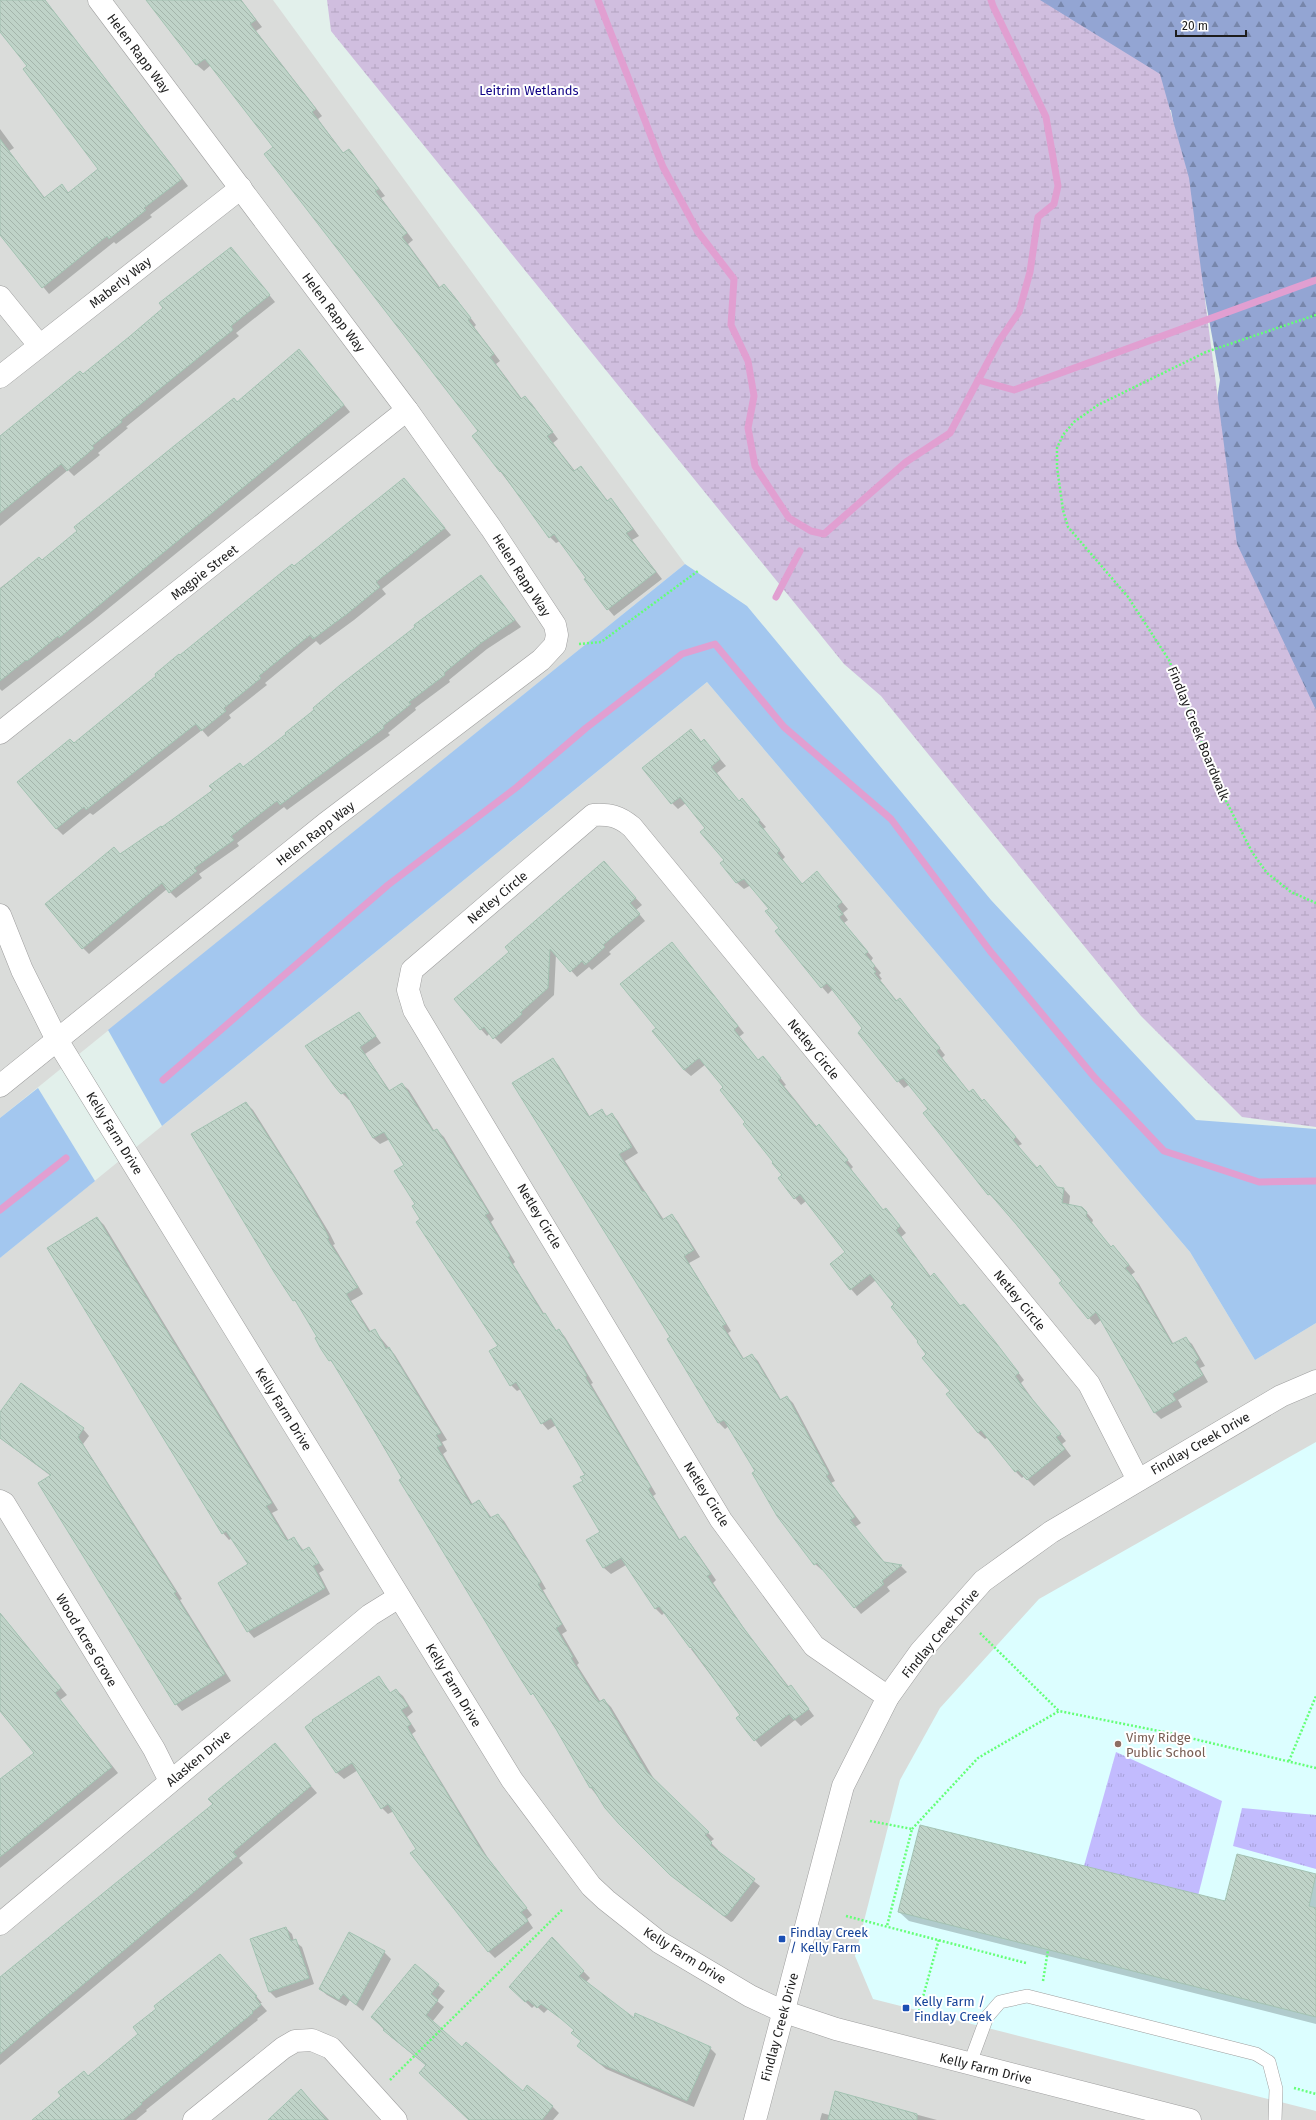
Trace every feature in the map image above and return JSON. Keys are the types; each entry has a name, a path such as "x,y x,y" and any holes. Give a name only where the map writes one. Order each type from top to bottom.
{"street":[{"name":"Helen Rapp Way","path":"0,1086 325,824 541,660 555,645 557,635 550,616 491,528 407,410 99,0"},
{"name":"Maberly Way","path":"0,377 240,188"},
{"path":"0,297 39,345"},
{"name":"Magpie Street","path":"0,733 407,410"},
{"name":"Netley Circle","path":"888,1696 814,1646 721,1520 414,1010 408,990 412,970 593,815 608,814 621,818 642,839 1089,1384 1138,1480"},
{"name":"Kelly Farm Drive","path":"0,915 22,970 58,1040 512,1780 592,1886 606,1900 659,1942 750,1996 782,2011 836,2029 1190,2120"},
{"name":"Findlay Creek Drive","path":"754,2120 843,1786 888,1696 921,1651 983,1581 1051,1532 1281,1396 1316,1381"},
{"name":"Wood Acres Grove","path":"0,1501 4,1504 154,1749 170,1781"},
{"name":"Alasken Drive","path":"0,1924 370,1615 399,1597"},
{"path":"194,2120 283,2048 295,2041 312,2040 331,2048 396,2120"}],"lane":[{"path":"970,2064 987,2017 1000,2002 1027,1996 1256,2054 1269,2062 1276,2089 1275,2120"}],"path":[{"name":"Findlay Creek Boardwalk","path":"1316,315 1206,352 1098,405 1074,422 1063,435 1058,448 1057,467 1062,510 1068,527 1128,597 1169,660 1221,790 1252,852 1267,873 1290,892 1316,903"},
{"path":"555,645 602,642 698,571"},
{"path":"980,1633 1059,1711 1169,1733 1316,1768"},
{"path":"1289,1762 1316,1696"},
{"path":"887,1926 912,1829 978,1758 1059,1711"},
{"path":"870,1821 912,1829"},
{"path":"374,2097 410,2058 562,1910"},
{"path":"846,1916 939,1939 1026,1963"},
{"path":"918,2015 939,1939"},
{"path":"1038,1999 1048,1950"},
{"path":"1294,2088 1316,2094"}],"shaded area":[{"path":"0,0 273,0 685,564 0,1118"},
{"path":"685,564 747,606 991,900 1196,1120 1316,1129 1316,1323 1255,1360 1190,1252 707,682 162,1126 108,1030"},
{"path":"707,682 1190,1252 1255,1360 1316,1323 1316,2120 0,2120 0,1258"},
{"path":"38,1088 95,1181 0,1258 0,1118"},
{"name":"Vimy Ridge Public School","path":"1316,1442 1316,2111 873,1999 855,1956 900,1780 940,1708 1039,1599"}],"green space":[{"path":"327,0 1040,0 1160,74 1189,178 1237,544 1316,710 1316,1127 1242,1117 1141,1016 881,696 844,664 331,31"},
{"name":"Leitrim Wetlands","path":"331,0 1316,0 1316,771 1205,477 1220,380 1171,110 865,46"},
{"path":"1116,1752 1222,1801 1198,1896 1084,1866"},
{"path":"1242,1808 1316,1815 1316,1869 1233,1846"}],"building":[{"path":"0,0 45,0 182,179 144,208 146,210 109,239 107,236 42,288 0,235 0,139 44,198 62,184 68,193 98,169 23,69 27,66 0,32"},
{"path":"146,0 241,0 256,20 250,24 316,109 312,112 343,153 349,149 379,189 375,191 407,233 402,237 439,288 444,284 471,318 468,320 494,354 490,357 521,399 525,396 553,432 547,436 574,471 581,466 607,501 611,498 633,529 626,533 656,572 607,610 554,534 549,538 501,471 500,472 472,436 478,431 264,154 273,147 205,59 196,65"},
{"path":"231,247 270,295 231,326 233,330 121,420 122,422 92,446 94,448 67,471 61,464 0,513 0,436 80,371 83,374 129,337 163,308 159,303"},
{"path":"299,349 344,405 59,638 58,636 0,681 0,589 39,557 42,560 77,531 74,527 234,398 237,402"},
{"path":"404,478 445,528 376,582 380,587 347,614 313,639 310,635 259,676 261,678 224,708 226,711 201,731 196,724 86,810 84,807 56,829 17,782 70,739 74,743 156,676 155,674 179,654 180,655 292,564 294,566"},
{"path":"481,575 515,620 481,643 444,673 445,675 409,702 411,704 383,726 384,728 280,805 277,801 231,836 234,840 194,868 197,871 169,893 162,883 82,949 45,904 114,847 120,854 161,826 162,827 213,790 209,786 240,763 243,767 286,734 285,733 314,710 313,708 340,685 415,627 414,625"},
{"path":"691,729 701,742 704,739 720,759 711,767 739,801 742,798 760,820 758,822 780,850 777,853 802,884 817,871 842,902 837,906 843,914 839,917 868,952 865,954 875,966 873,968 876,972 874,973 896,1001 900,998 940,1048 936,1051 969,1092 973,1089 982,1101 984,1099 1016,1137 1013,1140 1037,1168 1040,1165 1057,1187 1064,1188 1062,1203 1082,1207 1087,1212 1086,1216 1111,1247 1113,1245 1129,1265 1125,1268 1133,1277 1172,1344 1186,1337 1199,1359 1195,1362 1203,1375 1172,1394 1176,1400 1154,1413 1096,1312 1088,1319 1059,1283 1062,1281 1016,1224 990,1194 988,1195 923,1113 928,1109 903,1078 897,1082 858,1033 862,1028 827,983 821,988 775,931 779,928 765,911 769,909 744,879 736,883 720,863 724,860 700,832 705,828 680,797 671,804 642,768"},
{"path":"604,861 636,898 630,903 640,914 603,945 605,947 585,965 582,961 570,972 550,949 548,988 521,1012 522,1014 493,1039 484,1027 480,1030 454,999 509,952 505,947"},
{"path":"672,942 738,1026 734,1030 758,1060 763,1056 781,1078 778,1080 816,1127 819,1124 848,1160 845,1162 883,1210 886,1208 900,1226 896,1230 930,1277 934,1273 960,1306 964,1304 1019,1373 1015,1376 1061,1434 1056,1437 1065,1449 1027,1480 1018,1470 1015,1472 981,1430 978,1433 946,1394 950,1391 922,1358 926,1354 917,1342 918,1341 891,1307 894,1304 870,1274 850,1290 830,1264 845,1252 800,1194 794,1199 778,1178 782,1175 743,1124 745,1122 720,1090 723,1087 699,1058 684,1070 652,1031 656,1028 620,984"},
{"path":"359,1012 376,1036 360,1047 389,1091 402,1083 433,1131 437,1129 489,1213 485,1215 510,1256 508,1257 543,1314 545,1313 556,1331 559,1329 587,1376 585,1377 651,1487 648,1489 679,1540 685,1536 711,1574 707,1576 742,1626 788,1687 791,1685 809,1709 794,1720 789,1714 754,1741 736,1718 740,1715 691,1647 690,1648 659,1606 655,1609 621,1558 603,1568 586,1540 600,1532 573,1486 583,1481 580,1477 585,1475 551,1418 541,1424 516,1382 510,1386 489,1351 498,1346 416,1222 420,1219 412,1206 415,1204 394,1171 404,1165 384,1132 373,1138 345,1092 341,1094 305,1046"},
{"path":"553,1058 589,1117 602,1109 606,1117 612,1113 632,1147 619,1154 662,1220 672,1214 694,1250 684,1256 726,1324 722,1326 743,1359 752,1354 780,1400 787,1396 829,1474 826,1476 855,1517 850,1520 884,1562 902,1565 882,1581 884,1584 854,1608 817,1563 814,1565 777,1516 752,1473 755,1471 724,1420 718,1423 667,1339 670,1337 512,1083"},
{"path":"246,1102 295,1178 323,1226 329,1238 327,1239 358,1287 346,1294 369,1332 375,1329 386,1349 389,1347 441,1433 436,1435 442,1445 437,1447 471,1505 479,1500 490,1518 498,1514 541,1582 538,1584 562,1624 556,1628 573,1657 571,1658 593,1694 599,1702 604,1699 647,1772 709,1832 705,1835 712,1843 710,1845 755,1879 727,1915 724,1916 670,1875 619,1824 605,1808 592,1787 590,1788 556,1729 533,1693 531,1695 513,1667 399,1480 402,1478 375,1432 331,1360 329,1361 321,1349 315,1338 317,1337 295,1300 293,1301 274,1272 191,1134"},
{"path":"97,1217 272,1503 266,1506 287,1541 294,1537 302,1551 309,1547 319,1563 313,1566 325,1588 247,1632 218,1583 248,1564 226,1531 222,1534 47,1248"},
{"path":"21,1383 84,1428 78,1437 176,1592 174,1593 225,1674 175,1705 38,1483 51,1475 0,1438 0,1412"},
{"path":"0,1613 61,1688 55,1693 112,1767 0,1857 0,1779 34,1753 0,1711"},
{"path":"379,1676 390,1693 396,1689 408,1706 401,1710 411,1724 407,1727 482,1851 527,1908 521,1912 528,1921 488,1952 410,1853 416,1849 388,1804 381,1809 352,1763 336,1773 305,1727 313,1721 312,1720"},
{"path":"275,1743 311,1786 233,1852 237,1856 0,2054 0,1977 213,1804 208,1799"},
{"path":"920,1825 1225,1901 1237,1854 1316,1874 1309,1906 1316,1908 1316,2017 898,1912"},
{"path":"286,1927 291,1941 296,1939 309,1978 269,1992 250,1939"},
{"path":"349,1932 385,1951 356,2005 343,1994 339,2000 319,1989"},
{"path":"552,1937 584,1971 579,1976 634,2018 635,2013 711,2047 687,2101 599,2063 577,2046 581,2041 571,2033 574,2030 560,2018 541,2004 537,2008 528,2000 525,2002 509,1987"},
{"path":"220,1954 257,1996 255,1997 261,2005 252,2012 253,2013 141,2103 142,2104 123,2120 32,2120 61,2096 58,2092 84,2071 88,2076 138,2034 133,2027 156,2009 154,2006"},
{"path":"415,1964 439,1984 431,1994 438,2000 426,2015 462,2047 466,2042 523,2091 527,2085 553,2106 542,2120 469,2120 419,2073 426,2065 383,2030 385,2029 371,2017"},
{"path":"301,2089 327,2120 268,2120"},
{"path":"835,2091 917,2114 917,2120 828,2120"}],"waterway":[{"path":"598,0 663,167 698,232 734,279 731,325 748,361 754,396 748,428 755,466 789,518 811,531 824,534 906,462 950,433 999,341 1019,312 1030,272 1038,217 1054,204 1058,186 1046,117 991,0"},
{"path":"978,380 1014,390 1316,280"},
{"path":"776,597 800,551"},
{"path":"163,1080 388,885 517,787 586,728 682,654 715,644 784,727 891,819 990,951 1095,1078 1164,1151 1259,1182 1316,1181"},
{"path":"0,1210 66,1158"}],"place":[{"name":"Vimy Ridge Public School","path":"1118,1744"},
{"name":"Findlay Creek / Kelly Farm","path":"782,1939"},
{"name":"Kelly Farm / Findlay Creek","path":"906,2008"}]}
